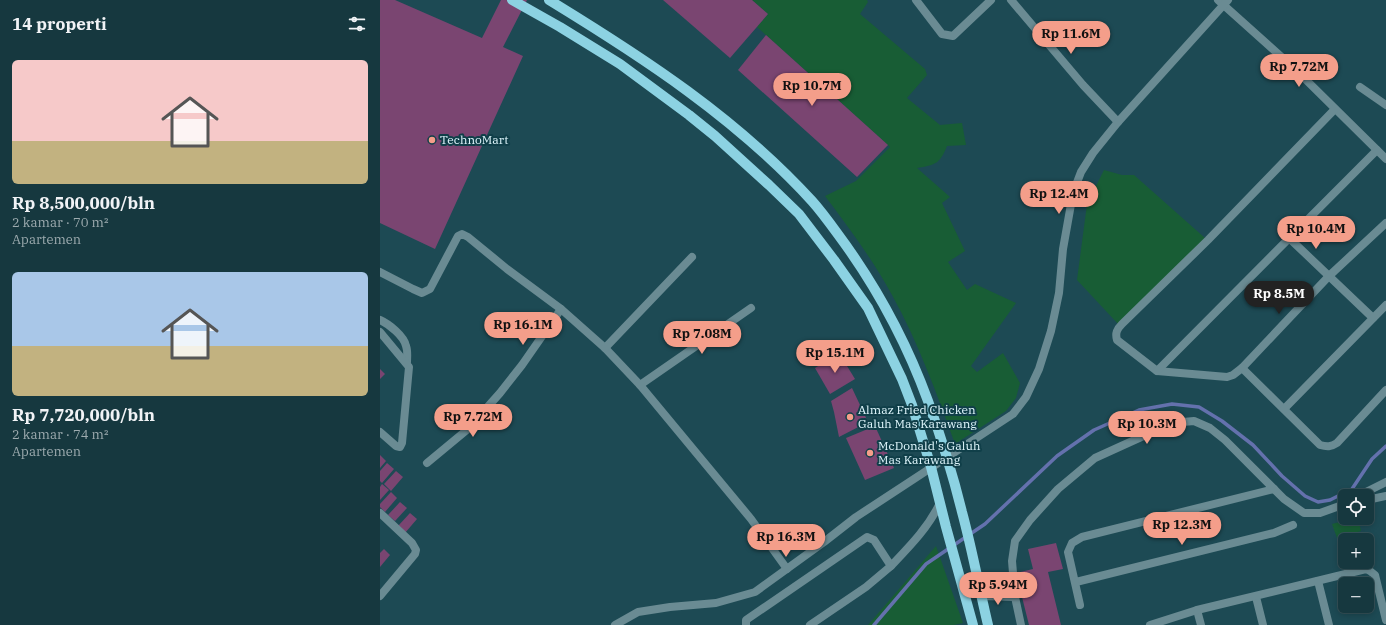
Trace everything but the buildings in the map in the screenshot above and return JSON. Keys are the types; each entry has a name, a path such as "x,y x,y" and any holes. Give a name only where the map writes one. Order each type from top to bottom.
{"main road":[{"path":"512,0 560,27 620,64 721,141 799,214 834,260 868,308 902,379 912,405 931,467 973,625"},
{"path":"549,0 634,53 709,106 752,142 813,202 850,251 883,301 905,345 928,400 962,511 988,625"}],"street":[{"path":"916,0 942,34 953,36 991,0"},
{"path":"1011,0 1118,122"},
{"path":"615,625 638,612 670,607 716,603 755,592 856,517 1013,414 1026,397 1039,369 1051,331 1059,293 1063,249 1073,193 1081,172 1089,159 1118,122 1223,2 1296,70 1386,159"},
{"path":"1360,87 1386,105"},
{"path":"1335,109 1208,240 1118,328 1115,335 1117,340 1158,371 1227,377 1233,375 1242,368 1329,276 1386,223"},
{"path":"1158,371 1377,150"},
{"path":"380,272 413,289 422,292 430,289 458,236 462,234 468,236 507,269 561,309 605,348 640,385 751,519 787,569"},
{"path":"1289,238 1373,318"},
{"path":"605,348 692,257"},
{"path":"1284,409 1386,305"},
{"path":"640,385 751,308"},
{"path":"427,463 468,429 500,393 522,365 561,309"},
{"path":"380,320 396,331 403,340 406,346 406,362"},
{"path":"380,332 409,367 402,443 400,447 396,446 380,432"},
{"path":"1242,368 1320,445 1332,446 1337,443 1386,390"},
{"path":"1021,625 1015,597 1012,561 1015,541 1030,520 1058,489 1095,458 1172,423 1194,421 1210,428 1225,440 1284,499 1304,513 1320,513 1338,507"},
{"path":"1372,489 1386,482"},
{"path":"1080,605 1068,552 1072,543 1082,537 1274,489"},
{"path":"1374,499 1386,496"},
{"path":"810,625 866,587 891,566 917,539 933,517 940,503"},
{"path":"380,513 412,543 416,550 416,554 380,596"},
{"path":"1076,582 1274,534 1293,526"},
{"path":"746,625 746,620 867,537 874,540 891,566"},
{"path":"1150,625 1198,610 1366,569 1375,576 1386,620"},
{"path":"1318,581 1329,625"},
{"path":"981,596 1015,597"},
{"path":"1256,597 1263,625"},
{"path":"1198,610 1201,625"}],"green space":[{"path":"752,0 867,0 868,2 860,14 925,69 927,75 907,98 940,125 962,123 966,145 947,146 942,157 936,163 917,168 950,197 942,203 965,251 948,262 967,290 975,284 1016,303 971,366 977,372 1003,353 1020,383 1016,398 1006,411 955,444 926,368 910,331 885,282 852,232 825,196 856,181 890,147 757,27 768,14"},
{"path":"1104,170 1122,175 1134,175 1205,238 1119,325 1077,280 1087,204"},
{"path":"1338,522 1338,525 1360,525 1361,531 1354,533 1338,533 1337,538 1332,524"},
{"path":"936,546 963,623 954,625 868,625"}],"waterway":[{"path":"874,625 926,564 985,524 1057,456 1094,430 1139,410 1172,404 1199,407 1222,421 1253,445 1282,476 1305,496 1318,502 1330,500 1352,489 1372,459 1386,446"}],"place":[{"name":"TechnoMart","path":"432,140"},
{"name":"Almaz Fried Chicken Galuh Mas Karawang","path":"850,417"},
{"name":"McDonald's Galuh Mas Karawang","path":"870,453"}]}
